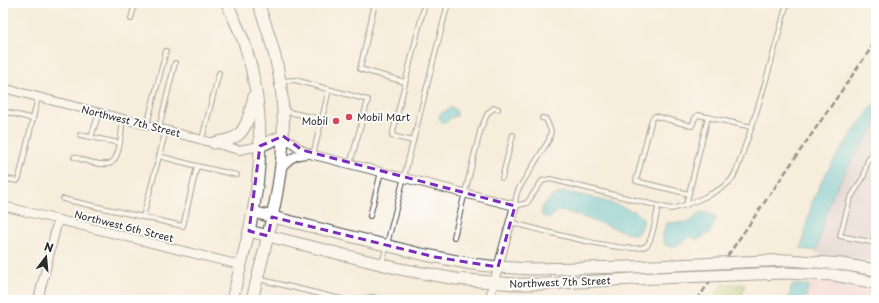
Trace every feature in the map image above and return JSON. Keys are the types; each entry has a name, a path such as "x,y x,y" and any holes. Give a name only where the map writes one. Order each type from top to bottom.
{"main road":[{"path":"227,3 244,45 255,92 260,146 259,167 253,212 232,300"},
{"path":"252,300 272,217 281,168 283,136 283,111 280,81 270,40 258,3"},
{"path":"214,144 232,138 242,132 255,92"},
{"path":"260,146 283,136"},
{"name":"Northwest 7th Street","path":"253,212 386,245 458,261 498,267 559,269 788,260 828,263 876,270"},
{"name":"Northwest 7th Street","path":"249,230 428,275 494,283 544,284 784,273 834,275 876,283"}],"street":[{"name":"Northwest 7th Street","path":"3,88 123,118 239,150 260,146"},
{"path":"283,136 302,150 312,154 515,206 489,300"},
{"path":"281,168 292,157 300,154 312,154"},
{"name":"Northwest 6th Street","path":"3,206 240,265"},
{"path":"38,300 58,220"}],"lane":[{"path":"130,19 135,3"},
{"path":"375,3 360,69 405,82"},
{"path":"413,142 392,136 425,3"},
{"path":"382,264 448,3"},
{"path":"542,118 546,119 551,132 549,140 518,190 515,206 527,203 542,181 550,179 671,209 686,205 716,191 731,180 737,169 752,127 787,3"},
{"path":"147,125 166,51"},
{"path":"143,217 159,156 162,129 175,63"},
{"path":"202,140 219,73"},
{"path":"280,81 295,80 368,100 350,164"},
{"path":"312,154 329,90"},
{"path":"3,178 17,181 38,97"},
{"path":"454,237 481,128 488,113 494,108 498,108"},
{"path":"3,111 33,119"},
{"path":"283,111 322,119"},
{"path":"92,137 99,112"},
{"path":"689,194 636,181 652,119 655,116 692,126 698,115 752,127"},
{"path":"686,205 708,117"},
{"path":"74,157 108,165 114,162 118,154 123,118"},
{"path":"80,135 120,143"},
{"path":"502,178 514,135"},
{"path":"876,150 868,160 864,176 850,200 840,236 876,243"},
{"path":"159,156 237,175"},
{"path":"63,198 183,226 197,166"},
{"path":"370,216 381,172"},
{"path":"510,222 607,246 641,248 646,246 650,241 658,207"},
{"path":"258,279 346,300"},
{"path":"353,300 372,297 384,300"}],"highlighted area":[{"path":"283,136 302,150 515,206 498,267 435,257 272,217 268,236 249,231 260,146"}],"shaded area":[{"path":"876,127 876,262 817,254 823,223 832,196 863,144"},
{"path":"811,279 832,280 876,289 876,300 805,300"}],"green space":[{"path":"723,284 745,284 741,300 712,300"}],"water":[{"path":"876,101 876,127 863,144 832,196 823,223 817,251 801,249 809,213 825,175 841,149"},
{"path":"451,108 455,109 457,116 450,118 446,123 442,122 439,118 440,114"},
{"path":"563,192 593,198 632,211 640,215 643,219 642,226 636,235 634,235 565,211 558,211 550,218 542,216 542,208 547,201 555,195"},
{"path":"704,212 717,218 710,233 697,240 688,237 674,247 664,244 663,233 667,223 690,222 699,213"},
{"path":"792,285 809,285 805,300 788,300"}],"railway":[{"path":"697,300 876,41"}],"place":[{"name":"Mobil Mart","path":"349,117"},
{"name":"Mobil","path":"336,121"}]}
